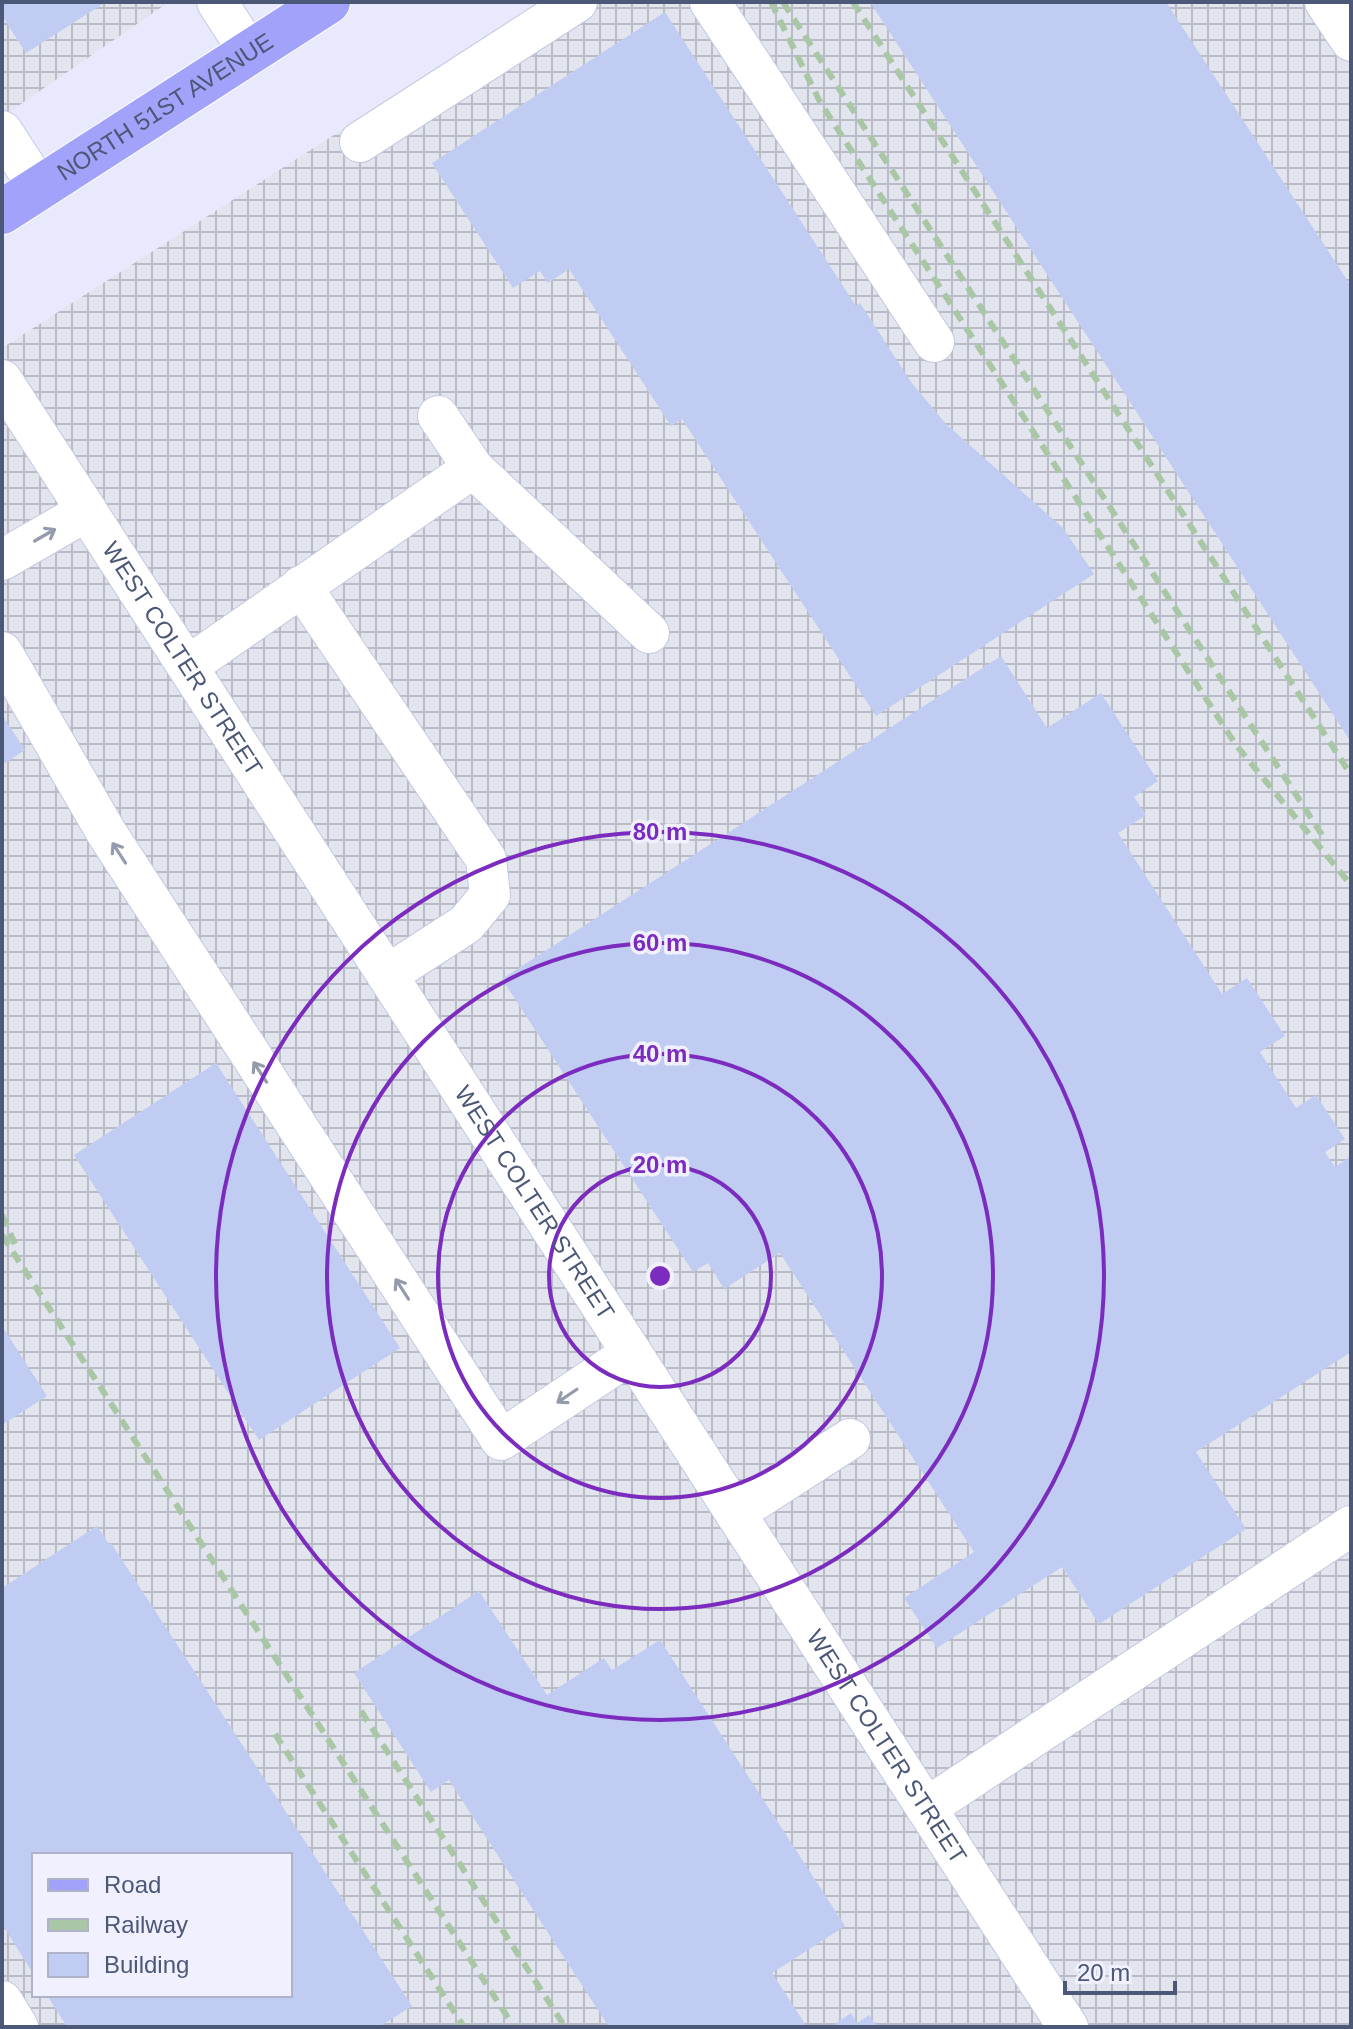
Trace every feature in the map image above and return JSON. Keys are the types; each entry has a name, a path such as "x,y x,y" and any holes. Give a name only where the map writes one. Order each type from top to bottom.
{"main road":[{"name":"NORTH 51ST AVENUE","path":"2,212 328,2"}],"street":[{"path":"217,2 249,52"},
{"path":"360,142 577,2"},
{"path":"710,2 934,342"},
{"path":"1325,2 1351,41"},
{"path":"2,131 39,188"},
{"name":"WEST COLTER STREET","path":"2,380 1068,2027"},
{"path":"438,416 473,468 649,633"},
{"path":"188,666 473,468"},
{"path":"2,560 87,511"},
{"path":"301,586 486,859 490,895 466,924 387,975"},
{"path":"2,652 114,845 501,1440 632,1353"},
{"path":"735,1513 850,1439"},
{"path":"926,1808 1351,1526"},
{"path":"2,2001 18,2027"}],"shaded area":[{"path":"2,2 169,2 2,117"},
{"path":"541,2 1351,2 1351,2027 2,2027 2,348"}],"building":[{"path":"2,2 106,2 26,53 2,16"},
{"path":"870,2 1166,2 1351,286 1351,742"},
{"path":"665,12 856,306 860,303 911,382 946,424 1063,528 1094,574 876,716 682,419 671,426 569,269 548,283 540,271 513,288 432,163"},
{"path":"1001,656 1047,728 1101,693 1158,781 1134,797 1146,815 1118,833 1222,994 1247,978 1285,1036 1260,1052 1296,1108 1316,1095 1345,1139 1325,1152 1335,1167 1351,1156 1351,1352 1196,1452 1246,1529 1099,1624 1062,1567 937,1648 904,1598 974,1552 780,1253 724,1289 708,1263 693,1272 502,979"},
{"path":"2,715 25,750 2,765"},
{"path":"216,1063 400,1348 259,1440 74,1155"},
{"path":"2,1326 47,1396 2,1425"},
{"path":"97,1526 412,2006 379,2027 67,2027 48,1997 292,1997 292,1853 32,1853 32,1972 2,1924 2,1588"},
{"path":"479,1591 547,1695 604,1658 612,1670 660,1640 845,1926 772,1973 807,2027 609,2027 449,1780 431,1792 354,1673"},
{"path":"851,2013 857,2023 869,2015 877,2027 837,2027 835,2024"}],"railway":[{"path":"771,2 820,102 1236,745 1351,885"},
{"path":"783,2 1324,838"},
{"path":"853,2 1351,775"},
{"path":"2,1215 15,1244"},
{"path":"2,1235 514,2027"},
{"path":"361,1711 565,2027"},
{"path":"275,1734 464,2027"}]}
